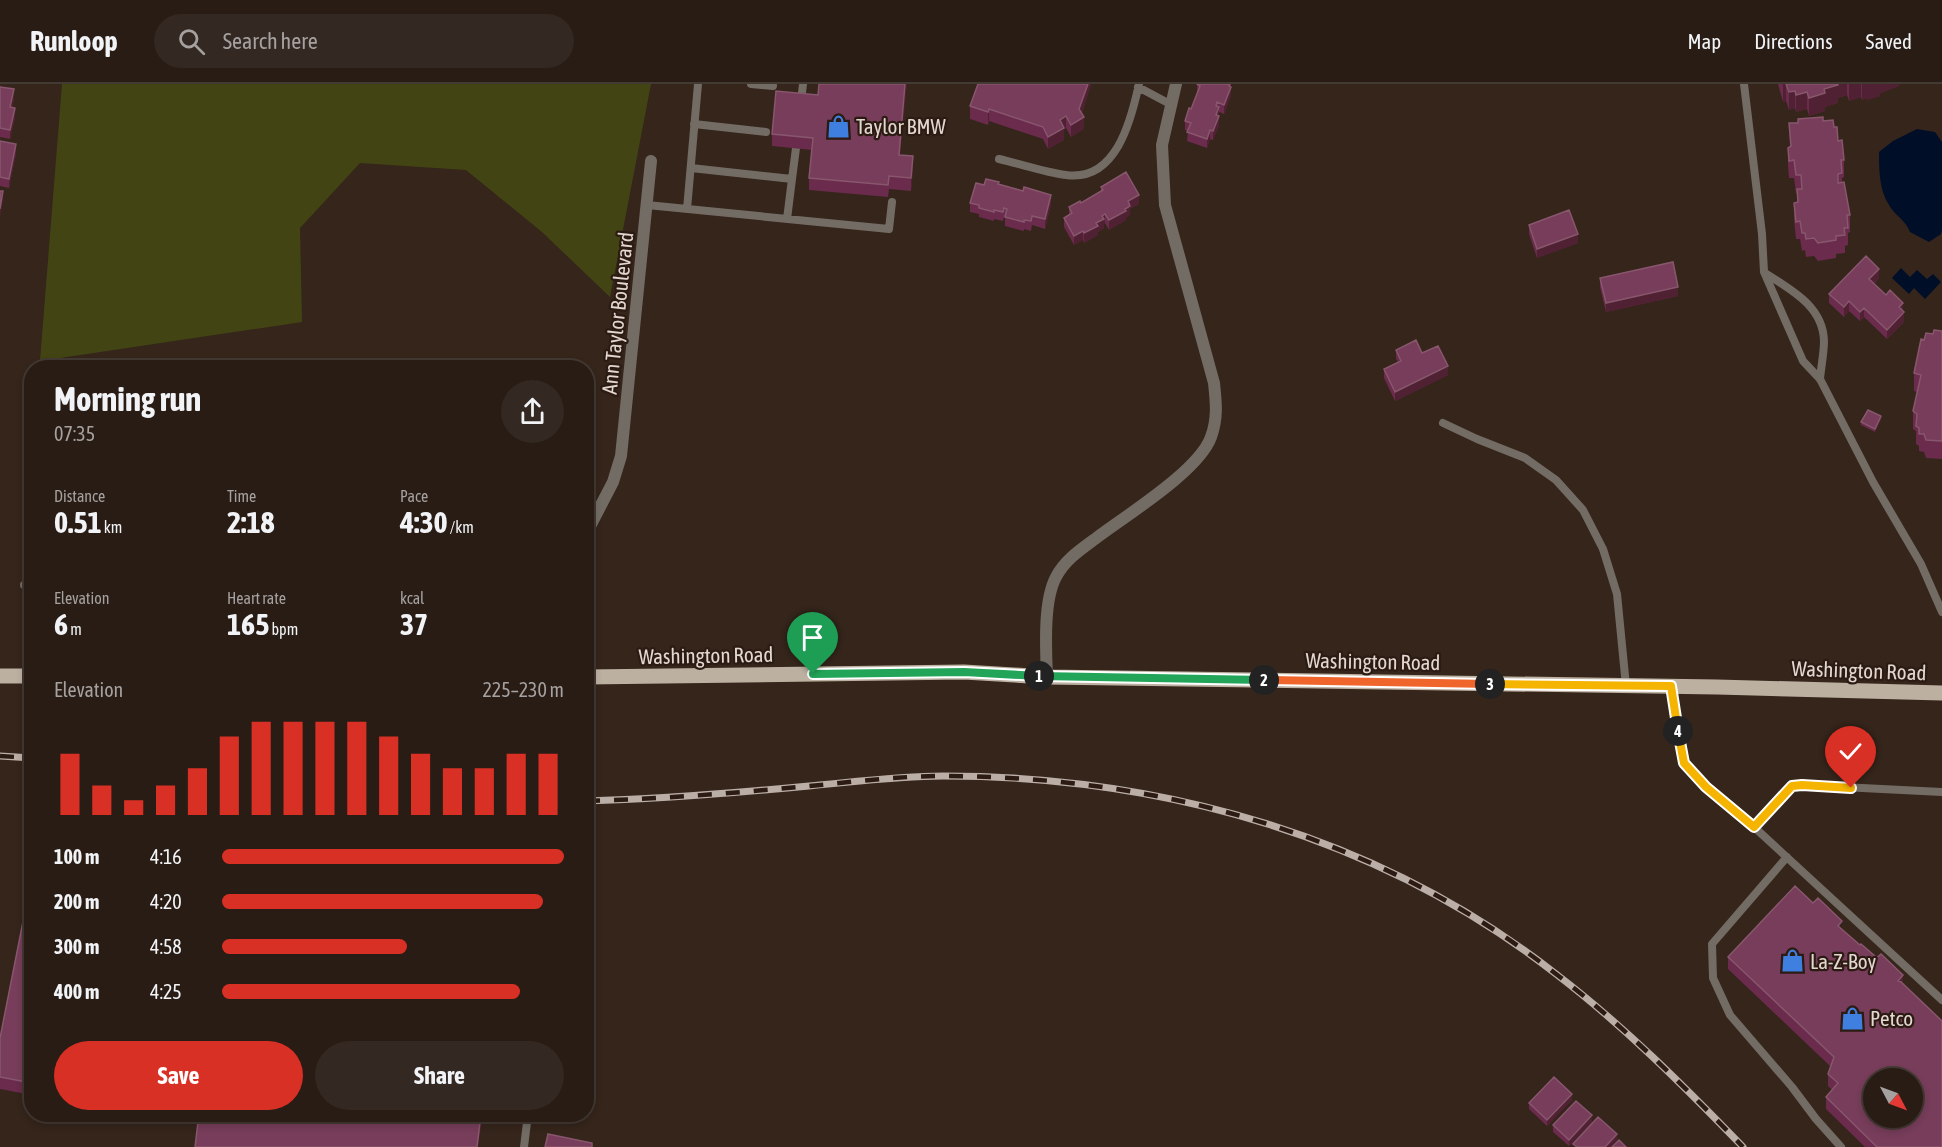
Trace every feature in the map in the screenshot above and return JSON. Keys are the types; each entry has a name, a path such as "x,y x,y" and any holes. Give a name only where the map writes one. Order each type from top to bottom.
{"main road":[{"name":"Washington Road","path":"594,677 964,672 1047,677 1671,686 1942,693"},
{"path":"0,676 24,676"}],"street":[{"path":"1047,677 1048,609 1055,579 1070,558 1176,479 1195,462 1211,439 1217,411 1214,383 1165,205 1162,145 1176,84"},
{"name":"Ann Taylor Boulevard","path":"594,519 613,482 621,456 651,161"}],"lane":[{"path":"687,209 698,84"},
{"path":"752,84 773,86"},
{"path":"801,105 803,84"},
{"path":"1744,84 1762,234 1764,272 1803,361 1820,379 1873,482 1921,564 1942,612"},
{"path":"999,159 1068,176 1088,174 1111,160 1128,125 1138,85 1170,104"},
{"path":"694,124 766,132"},
{"path":"787,219 796,148"},
{"path":"691,168 792,179"},
{"path":"647,205 889,229 892,202"},
{"path":"1764,272 1807,301 1818,318 1824,340 1820,379"},
{"path":"1443,423 1477,440 1525,458 1556,480 1583,510 1603,549 1617,594 1626,686"},
{"path":"1671,686 1684,763 1706,787 1754,827 1942,1000"},
{"path":"1754,827 1792,786 1942,792"},
{"path":"1787,857 1712,944 1713,978 1730,1015 1841,1147"},
{"path":"524,1147 527,1122"}],"green space":[{"path":"62,84 651,84 610,297 542,232 466,170 360,163 300,228 302,322 40,360"}],"water":[{"path":"1917,129 1935,132 1942,142 1942,230 1941,234 1929,242 1910,232 1891,209 1883,193 1880,179 1879,152 1893,141"},
{"path":"1901,268 1910,277 1917,270 1927,279 1933,274 1941,282 1925,299 1914,288 1909,294 1892,278"}],"building":[{"name":"Taylor BMW","path":"819,84 905,84 899,155 913,156 911,178 889,176 888,185 809,178 813,138 772,134 776,91 818,95"},
{"path":"978,84 1088,84 1079,109 1084,117 1071,125 1066,116 1060,120 1064,128 1048,137 1043,127 989,109 988,112 970,106"},
{"path":"1197,84 1230,84 1231,87 1224,105 1217,102 1216,106 1219,107 1216,115 1219,116 1207,139 1187,132 1191,123 1185,121 1200,86"},
{"path":"1786,84 1838,85 1824,89 1825,93 1809,98 1807,92 1796,95 1795,91 1789,92"},
{"path":"0,87 14,89 10,107 15,108 10,130 0,128"},
{"path":"1823,117 1823,121 1833,120 1834,127 1837,127 1838,141 1842,140 1844,160 1841,160 1842,173 1838,174 1838,183 1844,182 1850,215 1847,215 1848,228 1844,228 1845,235 1836,236 1836,240 1818,243 1814,238 1806,239 1805,233 1802,233 1800,221 1796,222 1794,203 1798,202 1797,189 1802,189 1801,175 1796,175 1794,160 1789,161 1788,148 1791,146 1789,123 1798,123 1798,119"},
{"path":"0,141 16,144 9,179 0,177"},
{"path":"1126,172 1139,195 1128,201 1130,206 1125,209 1126,211 1109,220 1105,214 1102,216 1104,219 1096,223 1098,226 1074,236 1064,218 1072,213 1069,207 1103,190 1101,187"},
{"path":"986,179 1023,191 1024,187 1051,195 1045,219 1032,216 1031,221 1024,220 1024,222 1005,217 1007,209 1004,208 1003,212 994,210 994,212 970,203 976,183 984,185"},
{"path":"0,191 3,191 0,209"},
{"path":"1569,210 1578,234 1537,249 1529,225"},
{"path":"1866,256 1879,269 1869,279 1886,295 1890,290 1903,303 1899,307 1904,312 1887,330 1864,308 1860,312 1849,301 1844,307 1829,294"},
{"path":"1673,262 1678,287 1606,303 1600,278"},
{"path":"1934,330 1942,331 1942,441 1926,440 1924,434 1919,434 1919,428 1916,426 1917,414 1913,411 1921,375 1914,373 1921,339 1924,340 1926,333 1933,334"},
{"path":"1416,340 1422,353 1438,346 1448,366 1395,392 1384,369 1401,361 1396,350"},
{"path":"1868,410 1881,416 1875,429 1861,422"},
{"path":"1795,886 1813,903 1818,898 1842,921 1838,926 1875,956 1875,959 1881,954 1903,975 1898,981 1942,1021 1942,1147 1877,1147 1826,1097 1838,1083 1828,1074 1834,1057 1728,957"},
{"path":"24,916 24,1082 0,1077 0,1038"},
{"path":"1554,1077 1572,1094 1547,1120 1529,1103"},
{"path":"1576,1101 1592,1115 1569,1140 1553,1125"},
{"path":"1598,1117 1617,1134 1605,1147 1577,1147 1573,1144"},
{"path":"198,1122 480,1122 477,1147 195,1147"},
{"path":"548,1134 592,1143 592,1147 545,1147"},
{"path":"1619,1140 1626,1147 1612,1147"}],"railway":[{"path":"0,756 24,758"},
{"path":"594,801 943,776 1025,779 1107,788 1187,803 1266,824 1343,851 1417,885 1488,926 1556,974 1606,1014 1676,1079 1743,1147"}],"place":[{"name":"Taylor BMW","path":"838,126"},
{"name":"La-Z-Boy","path":"1792,961"},
{"name":"Petco","path":"1852,1018"}],"route":[{"path":"813,674 964,672 1047,677 1671,686 1684,763 1706,787 1754,827 1792,786 1851,788"}]}
